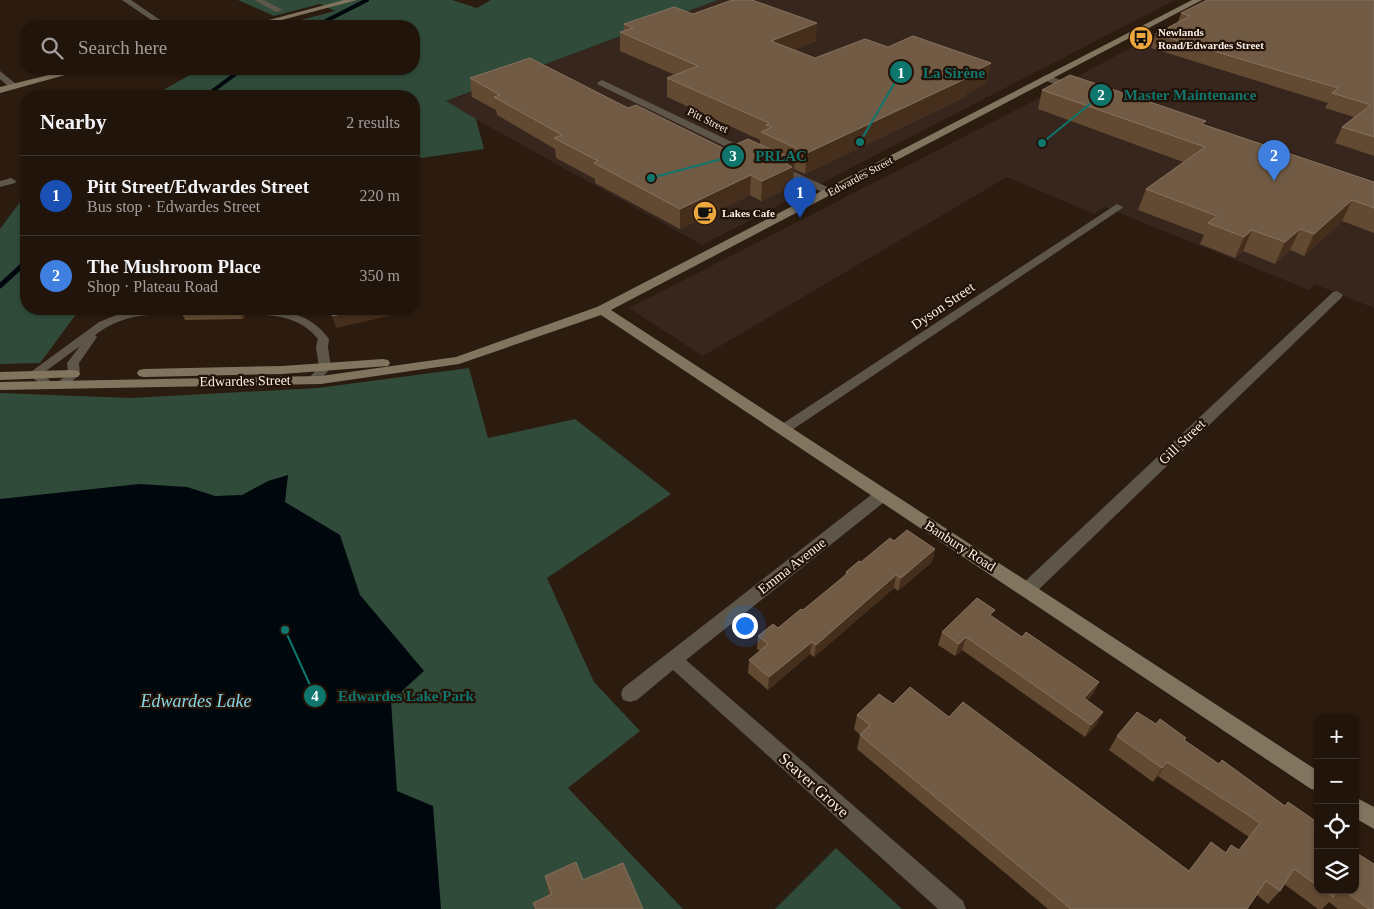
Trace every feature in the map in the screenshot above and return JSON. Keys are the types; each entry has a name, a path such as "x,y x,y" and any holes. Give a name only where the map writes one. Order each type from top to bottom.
{"street":[{"path":"126,0 156,20"},
{"path":"258,0 279,10"},
{"path":"274,20 353,0"},
{"name":"Edwardes Street","path":"0,386 312,381 358,377 441,364 488,350 602,310 1198,0"},
{"path":"0,74 13,86"},
{"path":"0,90 58,75"},
{"path":"1046,78 1090,93"},
{"name":"Pitt Street","path":"602,83 830,192"},
{"name":"Dyson Street","path":"784,430 1118,207"},
{"name":"Gill Street","path":"1027,590 1336,295"},
{"name":"Banbury Road","path":"602,310 1314,779"},
{"name":"Edwardes Street","path":"0,376 326,368 488,350"},
{"name":"Emma Avenue","path":"630,694 882,495"},
{"name":"Seaver Grove","path":"674,660 955,909"},
{"path":"1359,809 1374,819"}],"lane":[{"path":"103,324 73,363 74,374 56,385 34,374 103,324 128,315"},
{"path":"289,315 299,318 318,330 324,339 322,347 326,368 312,381"}],"shaded area":[{"path":"718,0 1175,0 702,245 445,102"},
{"path":"1218,0 1374,0 1374,181 1073,79"},
{"path":"1055,90 1374,202 1374,308 1314,284 1309,290 1105,207 1094,214 1007,177 703,356 629,308"}],"green space":[{"path":"238,0 452,0 477,8 491,0 718,0 446,101 476,119 484,149 420,158 420,90 163,90 190,75 420,75 420,20 301,20 335,11 320,4 274,16"},
{"path":"20,202 20,315 76,315 40,363 0,364 0,229"},
{"path":"469,368 488,438 575,419 671,494 547,578 594,682 640,731 568,788 683,909 0,909 0,393 131,398 318,388"},
{"path":"836,848 902,909 775,909"}],"water":[{"name":"Edwardes Lake","path":"288,475 285,502 340,535 360,595 424,671 391,701 397,791 433,806 441,909 0,909 0,499 139,484 187,487 215,496 242,495 268,481"}],"building":[{"path":"732,0 752,0 817,23 771,41 815,58 865,39 888,47 913,36 991,63 965,76 969,77 807,153 761,132 772,127 766,125 769,123 667,78 698,66 620,32 633,28 624,24 674,7 693,14"},
{"path":"1207,0 1374,0 1374,137 1342,127 1371,105 1332,93 1338,88 1156,34 1190,16 1181,13"},
{"path":"530,58 628,108 636,105 725,149 748,139 795,160 786,164 792,167 762,181 751,175 680,209 594,163 598,161 554,138 562,135 494,97 500,95 470,78"},
{"path":"1070,75 1206,121 1202,124 1374,182 1374,208 1352,200 1314,234 1300,229 1285,242 1252,230 1244,237 1208,223 1217,216 1146,189 1205,147 1042,90"},
{"path":"907,530 935,549 901,578 896,575 816,645 812,642 769,677 749,660 768,644 758,636 773,624 778,628 848,573 846,572 859,561 861,562 890,538 894,541"},
{"path":"977,598 995,610 990,615 1022,637 1026,632 1099,682 1084,698 1103,712 1091,725 966,637 959,644 942,632"},
{"path":"910,687 949,717 963,702 1189,871 1211,842 1226,853 1231,845 1239,850 1260,823 1167,762 1162,768 1117,736 1137,712 1156,724 1160,719 1186,738 1184,740 1219,764 1222,760 1285,806 1288,802 1314,820 1314,883 1294,869 1280,891 1266,881 1247,909 1071,909 860,735 870,725 857,715 879,694 893,704"},
{"path":"1359,855 1374,864 1374,909 1369,909 1348,894 1359,894"},
{"path":"576,862 583,880 623,863 643,909 536,909 533,903 552,894 545,876"}],"waterway":[{"path":"328,20 367,0"},
{"path":"214,90 234,75"},
{"path":"0,286 20,268"}],"place":[{"name":"Newlands Road/Edwardes Street","path":"1141,38"},
{"name":"La Sirène","path":"860,142"},
{"name":"Master Maintenance","path":"1042,143"},
{"name":"PRLAC","path":"651,178"},
{"name":"The Mushroom Place","path":"1274,181"},
{"name":"Lakes Cafe","path":"705,213"},
{"name":"Pitt Street/Edwardes Street","path":"800,218"},
{"name":"Edwardes Lake Park","path":"285,630"}]}
